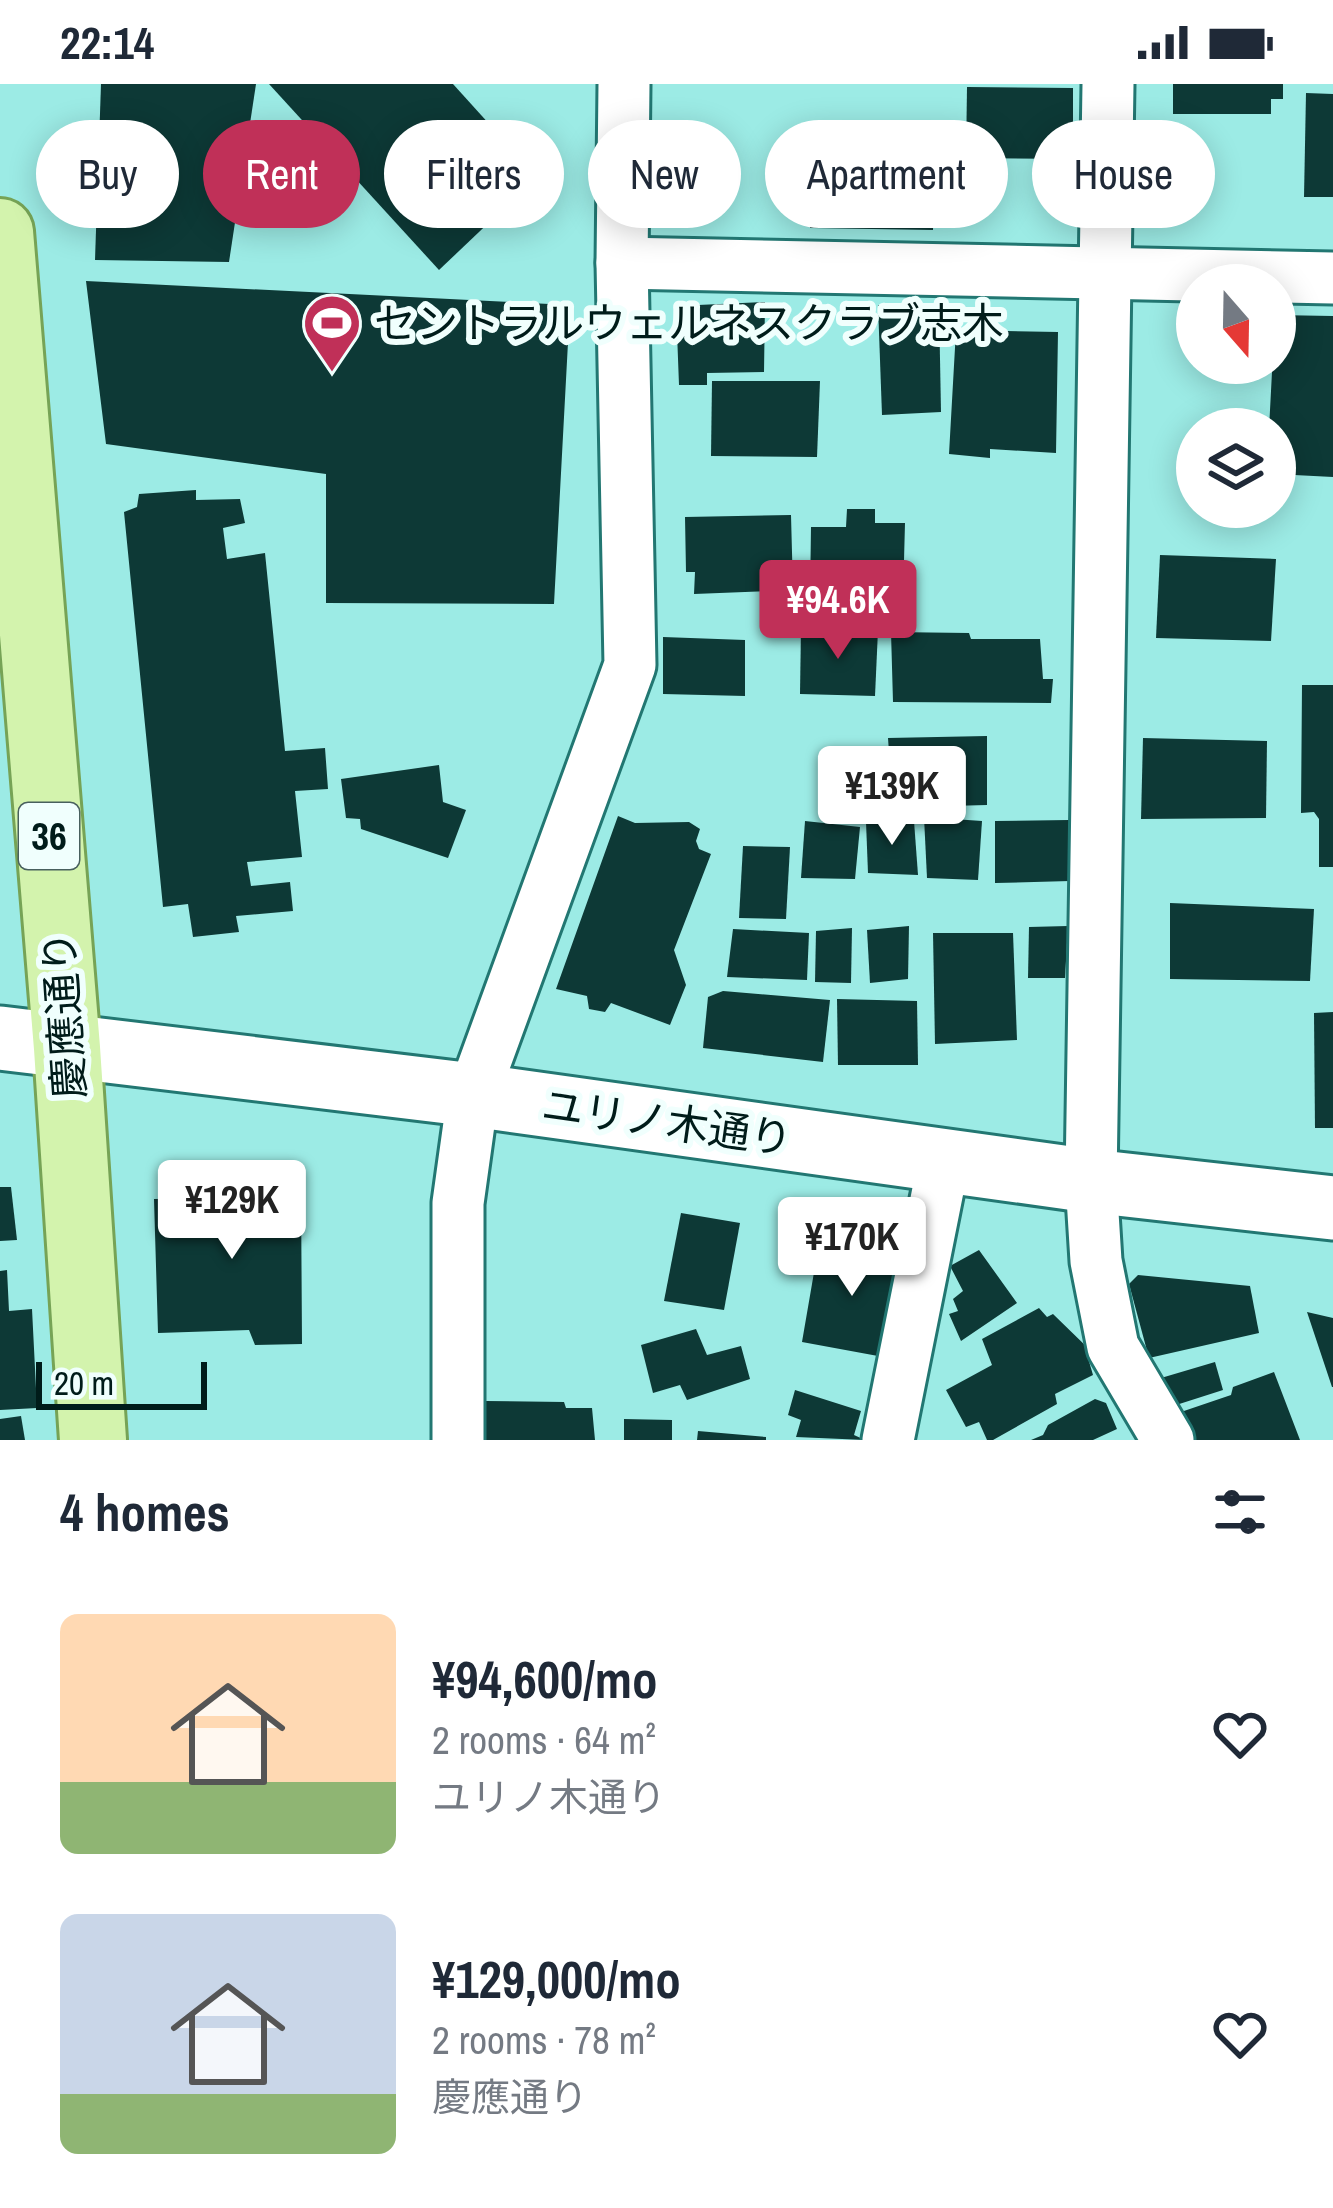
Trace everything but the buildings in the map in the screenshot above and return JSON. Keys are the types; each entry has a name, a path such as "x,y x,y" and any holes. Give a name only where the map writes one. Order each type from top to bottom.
{"main road":[{"name":"慶應通り","path":"0,232 68,1048 93,1440"}],"street":[{"path":"458,1440 458,1203 473,1095 630,665 622,263 624,84"},
{"path":"1108,84 1091,1180 1096,1261 1113,1347 1168,1440"},
{"path":"622,263 1333,278"},
{"name":"ユリノ木通り","path":"0,1038 1333,1208"},
{"path":"888,1440 944,1160"}],"place":[{"name":"セントラルウェルネスクラブ志木","path":"332,374"}]}
